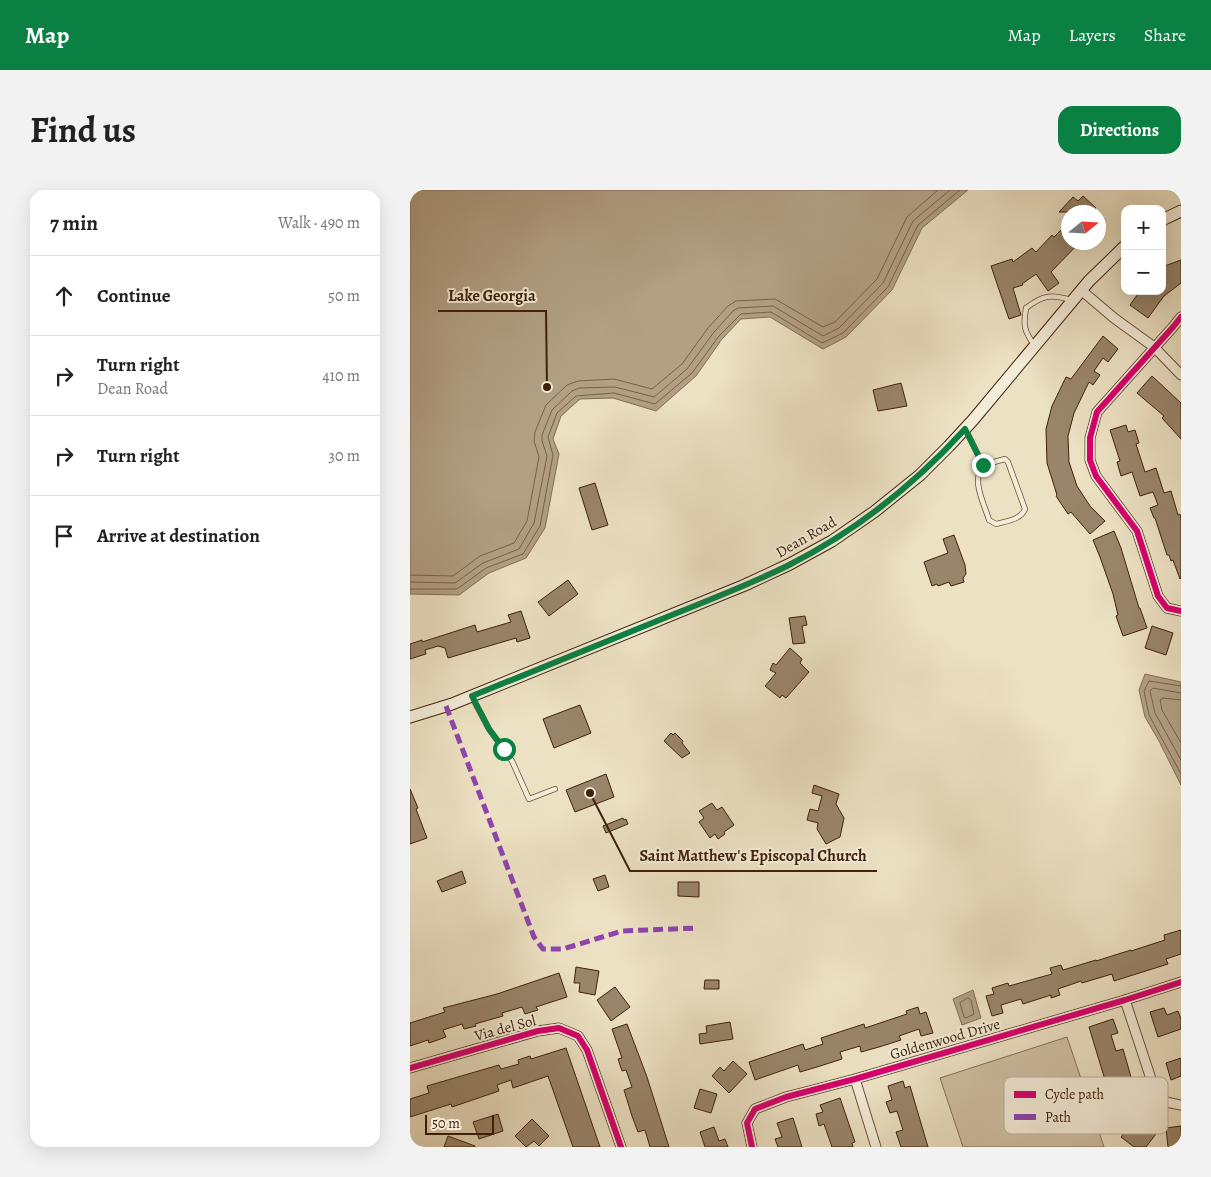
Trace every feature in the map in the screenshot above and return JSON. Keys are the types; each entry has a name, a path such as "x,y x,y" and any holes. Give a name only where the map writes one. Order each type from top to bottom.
{"main road":[{"path":"1166,218 1181,211"},
{"name":"Dean Road","path":"410,717 472,696 721,595 790,564 838,537 889,501 927,468 965,429 1081,290 1121,250"}],"street":[{"path":"1081,290 1114,318 1154,347 1181,375"},
{"path":"1181,317 1097,412 1090,438 1090,460 1096,476 1137,531 1158,596 1167,608 1178,612 1181,611"},
{"name":"Goldenwood Drive","path":"752,1147 747,1122 755,1109 786,1097 855,1079 1181,982"},
{"path":"1125,1000 1150,1077"},
{"name":"Via del Sol","path":"410,1068 538,1030 559,1028 578,1036 588,1050 621,1147"},
{"path":"855,1079 876,1147"},
{"path":"1168,1102 1181,1105"}],"lane":[{"path":"1035,346 1025,332 1026,308 1036,300 1049,296 1059,296 1073,301"},
{"path":"965,429 983,465"},
{"path":"1005,459 1008,462 1025,509 1018,518 996,524 989,520 977,483 979,470 983,465 1005,459"},
{"path":"472,696 489,729 512,761 529,799 555,790"}],"shaded area":[{"path":"1067,1037 1080,1077 1004,1077 1004,1134 1100,1134 1104,1147 963,1147 940,1078"}],"water":[{"path":"410,190 968,190 922,228 892,290 846,337 823,349 770,317 741,319 722,339 696,376 656,411 613,398 580,399 561,416 553,439 559,454 545,528 526,558 489,573 459,595 410,594"},
{"path":"1145,674 1181,682 1181,785 1145,717 1139,690"},
{"path":"973,990 981,1018 962,1025 953,999"}],"building":[{"path":"1083,196 1093,205 1066,205 1073,197 1078,201"},
{"path":"1061,230 1061,250 1072,250 1051,272 1059,283 1048,291 1036,274 1023,285 1013,288 1021,315 1009,319 991,266 1012,259 1013,262 1032,248 1036,252 1052,235 1054,237"},
{"path":"1181,260 1181,283 1166,294 1166,266"},
{"path":"1137,295 1165,295 1148,318 1130,305"},
{"path":"1103,336 1118,349 1108,362 1103,358 1094,371 1100,375 1093,385 1089,382 1074,413 1068,436 1069,462 1077,486 1090,506 1105,521 1090,534 1071,512 1068,514 1056,496 1047,463 1046,429 1052,406 1066,377 1071,379"},
{"path":"1152,376 1181,403 1181,439 1162,418 1164,416 1137,393"},
{"path":"901,383 907,406 878,411 873,390"},
{"path":"1126,425 1128,432 1135,430 1139,443 1136,444 1145,472 1156,468 1164,493 1171,491 1178,515 1180,514 1180,579 1173,560 1171,561 1169,555 1167,555 1150,508 1158,505 1153,492 1140,496 1132,472 1121,476 1117,462 1120,461 1110,430"},
{"path":"595,483 608,525 592,530 579,488"},
{"path":"1114,531 1147,628 1123,636 1116,616 1118,615 1113,594 1093,540"},
{"path":"954,535 965,565 966,574 963,578 964,582 951,586 949,582 932,586 924,562 948,553 943,539"},
{"path":"568,580 578,594 549,616 538,602"},
{"path":"521,611 530,638 517,642 516,638 448,658 445,648 438,646 425,650 426,654 410,659 410,644 475,625 477,632 511,622 508,615"},
{"path":"805,616 807,625 802,626 805,643 793,644 789,618"},
{"path":"1152,626 1173,633 1166,655 1145,648"},
{"path":"790,648 802,659 800,663 809,672 786,698 782,695 780,698 765,686 776,673 770,670 773,663 776,665"},
{"path":"580,705 591,733 554,748 543,719"},
{"path":"671,733 673,735 675,733 683,741 682,743 690,753 682,758 664,741"},
{"path":"606,774 614,797 575,812 566,790"},
{"path":"814,785 839,794 836,804 844,818 840,837 826,844 817,829 818,823 807,820 810,809 818,811 822,796 812,793"},
{"path":"410,789 427,838 410,844"},
{"path":"712,803 717,810 722,807 734,825 718,839 715,834 710,838 699,822 704,818 699,811"},
{"path":"623,818 624,820 626,819 628,824 606,833 603,826"},
{"path":"462,871 466,883 442,892 437,881"},
{"path":"605,875 609,887 598,891 593,879"},
{"path":"678,882 699,882 699,897 678,896"},
{"path":"1181,930 1181,954 1166,959 1168,964 1114,981 1112,974 1082,983 1081,981 1058,989 1060,995 1051,998 1051,995 1023,1004 1021,999 1001,1005 1003,1013 992,1016 986,996 994,994 992,988 1008,983 1009,986 1052,974 1050,968 1061,965 1063,970 1131,951 1165,940 1164,935"},
{"path":"576,967 599,971 595,995 579,992 580,983 574,983"},
{"path":"559,973 567,997 536,1007 538,1010 525,1014 522,1007 502,1013 503,1016 475,1024 476,1026 464,1029 462,1024 443,1030 446,1037 429,1043 428,1040 410,1046 410,1023 445,1012 443,1008 497,994"},
{"path":"705,980 719,980 719,989 704,989"},
{"path":"615,987 630,1007 611,1021 597,1000"},
{"path":"918,1007 920,1014 926,1012 933,1033 921,1036 919,1029 899,1036 901,1040 879,1047 861,1052 860,1046 840,1052 842,1059 817,1067 800,1072 798,1065 755,1080 749,1062 803,1044 805,1050 823,1044 821,1038 864,1024 865,1028 907,1014 906,1011"},
{"path":"1164,1008 1167,1015 1178,1011 1181,1019 1181,1029 1158,1037 1150,1012"},
{"path":"1113,1019 1118,1033 1111,1035 1116,1051 1123,1049 1131,1077 1104,1077 1089,1027"},
{"path":"730,1022 733,1039 700,1044 699,1034 707,1033 706,1026"},
{"path":"627,1024 647,1077 669,1147 650,1147 645,1130 638,1132 632,1116 624,1090 632,1087 626,1070 622,1071 618,1059 622,1058 612,1029"},
{"path":"566,1048 600,1147 573,1147 548,1076 513,1088 511,1080 497,1085 499,1091 452,1107 451,1104 410,1117 410,1099 429,1093 427,1086 499,1065 501,1069 519,1064 518,1060 530,1056 531,1059"},
{"path":"1181,1058 1181,1076 1171,1080 1166,1063"},
{"path":"733,1061 747,1074 729,1093 712,1076 720,1067 724,1071"},
{"path":"903,1081 905,1088 910,1086 928,1147 901,1147 896,1132 903,1130 897,1111 890,1113 886,1102 892,1100 888,1086"},
{"path":"700,1089 717,1094 711,1113 694,1108"},
{"path":"840,1098 855,1142 852,1143 853,1147 832,1147 824,1124 819,1126 816,1114 823,1112 820,1105"},
{"path":"498,1114 503,1131 479,1139 473,1122"},
{"path":"793,1118 802,1147 778,1147 775,1139 782,1137 777,1123"},
{"path":"532,1119 549,1136 539,1146 534,1141 526,1147 515,1136"},
{"path":"1181,1126 1181,1147 1168,1147 1168,1128"},
{"path":"714,1127 719,1141 725,1139 728,1147 705,1147 700,1132"},
{"path":"1123,1134 1156,1134 1146,1147 1134,1147 1121,1137"},
{"path":"448,1136 475,1146 475,1147 444,1147"}],"marked path":[{"path":"446,706 534,937 543,949 563,949 622,931 697,928"}],"cycle path":[{"path":"1181,317 1097,412 1090,438 1090,460 1096,476 1137,531 1158,596 1167,608 1181,611"},
{"path":"752,1147 747,1123 755,1109 786,1097 855,1079 1181,982"},
{"path":"410,1068 538,1031 559,1028 578,1036 587,1050 621,1147"}],"place":[{"name":"Lake Georgia","path":"547,387"},
{"name":"Saint Matthew's Episcopal Church","path":"590,793"}],"route":[{"path":"504,749 489,729 472,696 728,592 813,552 864,520 889,501 927,468 965,429 983,465"}]}
